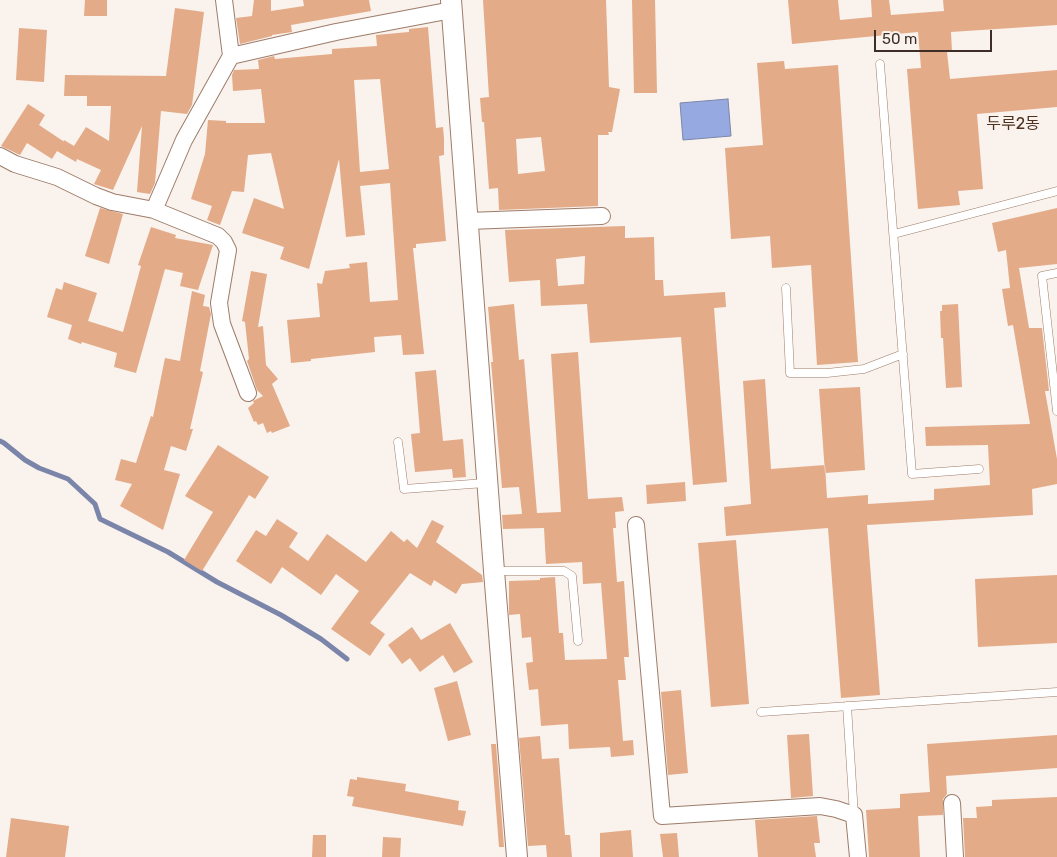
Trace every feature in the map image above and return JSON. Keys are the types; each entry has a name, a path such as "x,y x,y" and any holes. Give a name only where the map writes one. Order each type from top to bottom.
{"street":[{"path":"154,210 184,140 231,56 224,0"},
{"path":"231,56 452,5 517,857"},
{"path":"0,156 15,164 57,177 112,202 154,210 218,236 228,250 219,303 222,324 248,393"},
{"path":"468,221 602,216"},
{"path":"636,526 662,816 820,806 836,809 854,815 858,857"},
{"path":"952,803 955,857"}],"lane":[{"path":"880,64 912,474 979,469"},
{"path":"894,234 1057,191"},
{"path":"1057,273 1042,276 1057,411"},
{"path":"786,288 790,373 827,373 864,369 903,354"},
{"path":"398,442 404,489 487,483"},
{"path":"494,571 564,571 572,576 578,641"},
{"path":"761,712 1057,692"},
{"path":"847,706 854,815"}],"water":[{"path":"728,99 731,136 683,140 680,103"}],"building":[{"path":"85,0 107,0 107,16 84,16"},
{"path":"254,0 271,0 271,11 304,6 303,0 369,0 371,11 291,25 292,32 272,35 240,44 236,18 252,16"},
{"path":"483,0 606,0 609,87 620,89 612,132 608,132 609,135 598,135 598,206 499,210 498,188 489,189 484,122 482,122 480,98 489,97","holes":["541,137 545,171 518,174 516,139"]},
{"path":"632,0 655,0 657,93 634,93"},
{"path":"788,0 838,0 840,20 872,17 871,0 889,0 891,15 944,11 943,0 1057,0 1057,25 951,32 952,51 947,52 950,79 1057,70 1057,107 977,114 983,189 958,191 960,205 918,209 907,69 921,68 918,32 792,44"},
{"path":"175,8 204,12 192,105 187,114 161,111 155,183 150,194 137,192 142,126 113,190 94,184 101,170 77,159 76,162 57,151 52,159 27,143 20,155 1,146 28,104 45,115 39,125 63,142 64,140 74,146 86,127 109,141 111,106 87,106 87,96 64,96 65,75 166,76"},
{"path":"428,27 436,128 443,127 444,139 444,155 439,156 446,241 416,244 416,248 413,248 424,354 403,355 401,335 374,337 375,352 291,363 287,320 320,317 317,283 322,284 325,271 350,268 349,264 367,262 370,302 398,300 390,183 360,186 365,235 346,237 339,159 309,269 280,259 284,247 242,233 254,198 284,209 271,153 248,155 244,192 232,191 220,225 207,220 212,206 191,199 205,154 208,120 226,121 226,123 265,123 261,89 233,91 232,75 234,70 259,69 258,60 274,56 275,59 332,54 332,49 377,46 376,35 409,32 409,29","holes":["380,79 389,169 360,172 354,80"]},
{"path":"19,28 47,30 44,82 16,80"},
{"path":"784,61 785,69 838,65 858,362 817,365 811,265 772,268 770,236 731,239 725,148 763,145 757,63"},
{"path":"100,208 123,214 109,264 85,256"},
{"path":"1057,208 1057,264 1019,268 1029,328 1042,328 1049,391 1045,391 1057,459 1057,484 1032,489 1033,515 867,525 880,695 841,698 828,528 726,536 724,507 751,504 743,381 765,379 771,469 825,465 827,498 868,495 868,504 934,500 934,489 990,485 988,445 926,446 925,427 1030,424 1013,325 1008,326 1002,289 1010,288 1006,250 998,252 992,223"},
{"path":"625,226 625,238 654,237 655,280 663,280 664,296 725,292 726,307 714,308 727,482 693,485 681,337 590,343 587,304 541,306 540,280 509,282 505,230","holes":["585,256 584,284 558,286 556,259"]},
{"path":"151,227 176,235 175,238 213,245 198,290 180,286 183,273 165,269 136,373 114,367 117,353 68,339 72,325 47,317 56,288 62,290 64,282 97,293 88,321 123,332 141,266 138,265"},
{"path":"251,271 267,274 258,327 263,326 266,365 278,379 272,384 290,426 272,433 271,431 267,433 263,423 258,425 256,421 254,422 248,408 254,403 253,401 263,396 257,390 247,361 249,359 245,322 242,321"},
{"path":"192,291 205,295 203,306 209,307 211,314 200,371 203,372 190,429 193,429 186,451 171,446 164,470 180,474 163,530 120,506 132,484 115,480 121,459 136,463 151,416 153,417 165,358 180,361"},
{"path":"514,304 519,360 524,359 537,513 561,512 551,354 578,352 588,499 622,497 624,511 615,512 616,528 613,528 617,582 624,581 629,657 624,657 626,680 618,680 623,741 633,740 634,755 611,757 610,747 569,749 568,724 541,726 538,689 529,690 526,663 533,662 531,637 522,638 520,614 509,615 509,581 540,580 540,578 555,577 559,633 563,633 565,660 607,659 601,583 583,584 582,562 546,564 544,528 503,529 502,515 522,514 519,487 502,488 488,307"},
{"path":"958,304 962,387 946,388 940,311 942,311 942,305"},
{"path":"436,370 443,441 463,439 466,477 453,478 452,469 415,472 411,434 420,433 415,372"},
{"path":"860,387 865,470 825,473 819,389"},
{"path":"218,445 269,477 255,499 249,495 202,571 184,560 213,512 185,496"},
{"path":"685,482 686,501 647,504 646,485"},
{"path":"277,519 298,533 289,547 308,561 327,534 366,562 391,531 404,542 407,539 417,548 432,520 444,526 436,542 482,575 483,582 462,584 456,594 434,580 431,586 410,573 370,623 385,634 370,656 331,629 359,591 336,574 321,595 282,567 271,584 236,561 256,530 266,536"},
{"path":"736,540 749,704 711,707 698,543"},
{"path":"1057,575 1057,643 978,647 975,579"},
{"path":"450,623 473,662 454,673 443,655 420,672 410,658 402,664 388,645 412,627 421,640"},
{"path":"457,681 471,735 448,741 434,688"},
{"path":"681,690 688,773 668,775 661,692"},
{"path":"809,734 813,796 791,798 787,735"},
{"path":"1057,735 1057,768 946,776 947,794 943,799 943,815 918,816 920,857 869,857 866,810 900,808 900,794 930,792 927,744"},
{"path":"540,736 542,759 559,758 565,835 570,835 572,857 547,857 546,845 528,846 519,738"},
{"path":"491,744 496,744 504,847 499,847"},
{"path":"357,777 406,784 405,791 459,801 458,810 466,811 463,826 352,806 354,797 347,796 350,779 357,780"},
{"path":"1057,797 1057,857 965,857 963,818 977,818 976,807 992,806 992,800"},
{"path":"817,816 820,843 814,843 816,857 758,857 755,820"},
{"path":"11,818 69,826 65,857 6,857"},
{"path":"631,830 633,857 600,857 600,833"},
{"path":"677,833 679,857 663,857 660,834"},
{"path":"313,835 326,835 326,857 312,857"},
{"path":"383,837 401,838 400,857 382,857"}],"waterway":[{"path":"0,441 39,468 68,479 95,504 100,519 168,552 217,582 281,615 321,639 347,659"}],"district":[{"name":"두루2동","path":"1013,124"}]}
